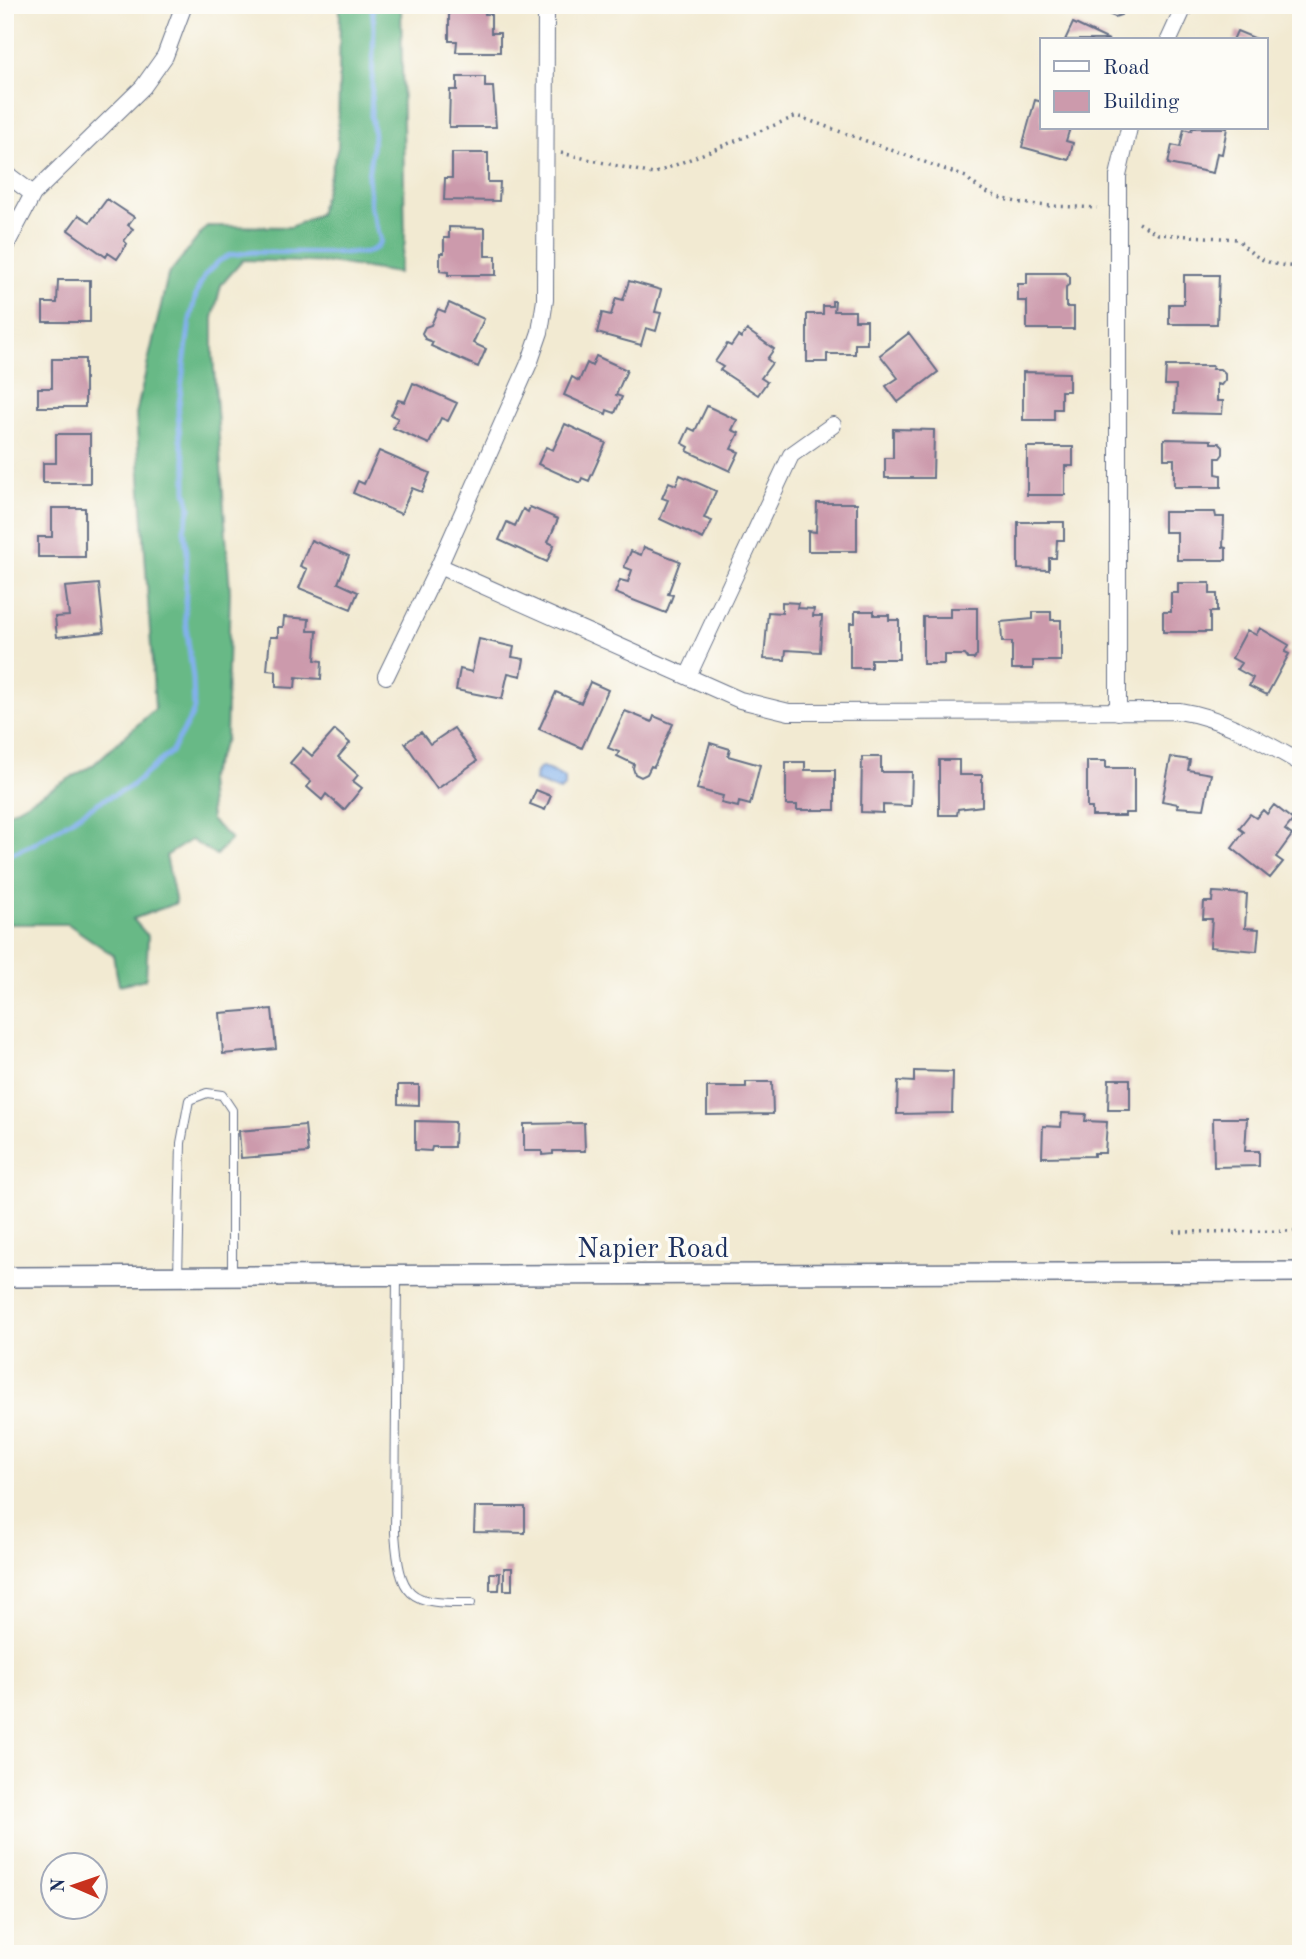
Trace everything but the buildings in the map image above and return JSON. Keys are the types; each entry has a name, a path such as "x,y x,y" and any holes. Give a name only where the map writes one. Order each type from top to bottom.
{"street":[{"path":"5,247 33,194 143,87 165,56 184,5"},
{"path":"386,676 439,566 530,361 540,332 545,300 547,5"},
{"path":"1170,38 1185,5"},
{"path":"1118,712 1118,176 1129,130"},
{"path":"5,173 33,194"},
{"path":"688,676 791,455 833,425"},
{"path":"439,566 740,700 789,712 1179,711 1209,718 1261,741 1301,763"},
{"name":"Napier Road","path":"5,1277 1301,1272"}],"lane":[{"path":"178,1277 181,1143 190,1100 207,1093 222,1095 232,1110 232,1277"},
{"path":"397,1276 397,1560 409,1594 420,1600 436,1603 471,1603"}],"path":[{"path":"546,150 653,174 797,116 966,177 976,187 991,195 1034,204 1097,208"},
{"path":"1139,223 1158,234 1237,239 1254,257 1275,265 1301,267"},
{"path":"1174,1232 1301,1231"}],"green space":[{"path":"340,5 401,5 405,242 398,273 335,263 243,260 221,285 213,318 213,355 230,591 226,739 208,779 211,820 231,839 216,855 191,840 166,856 176,903 133,919 148,936 146,979 119,985 113,955 68,924 5,924 5,815 93,765 155,709 136,414 168,275 207,226 291,227 319,214 338,147"}],"water":[{"path":"542,767 565,778 565,786 560,791 535,781 536,772"}],"waterway":[{"path":"5,856 32,845 101,801 130,787 171,752 191,717 194,709 193,678 185,618 187,552 184,529 190,507 178,412 190,319 197,291 205,275 219,261 230,255 253,252 365,253 376,248 381,241 371,209 368,176 374,135 371,115 374,27 372,5"}]}
